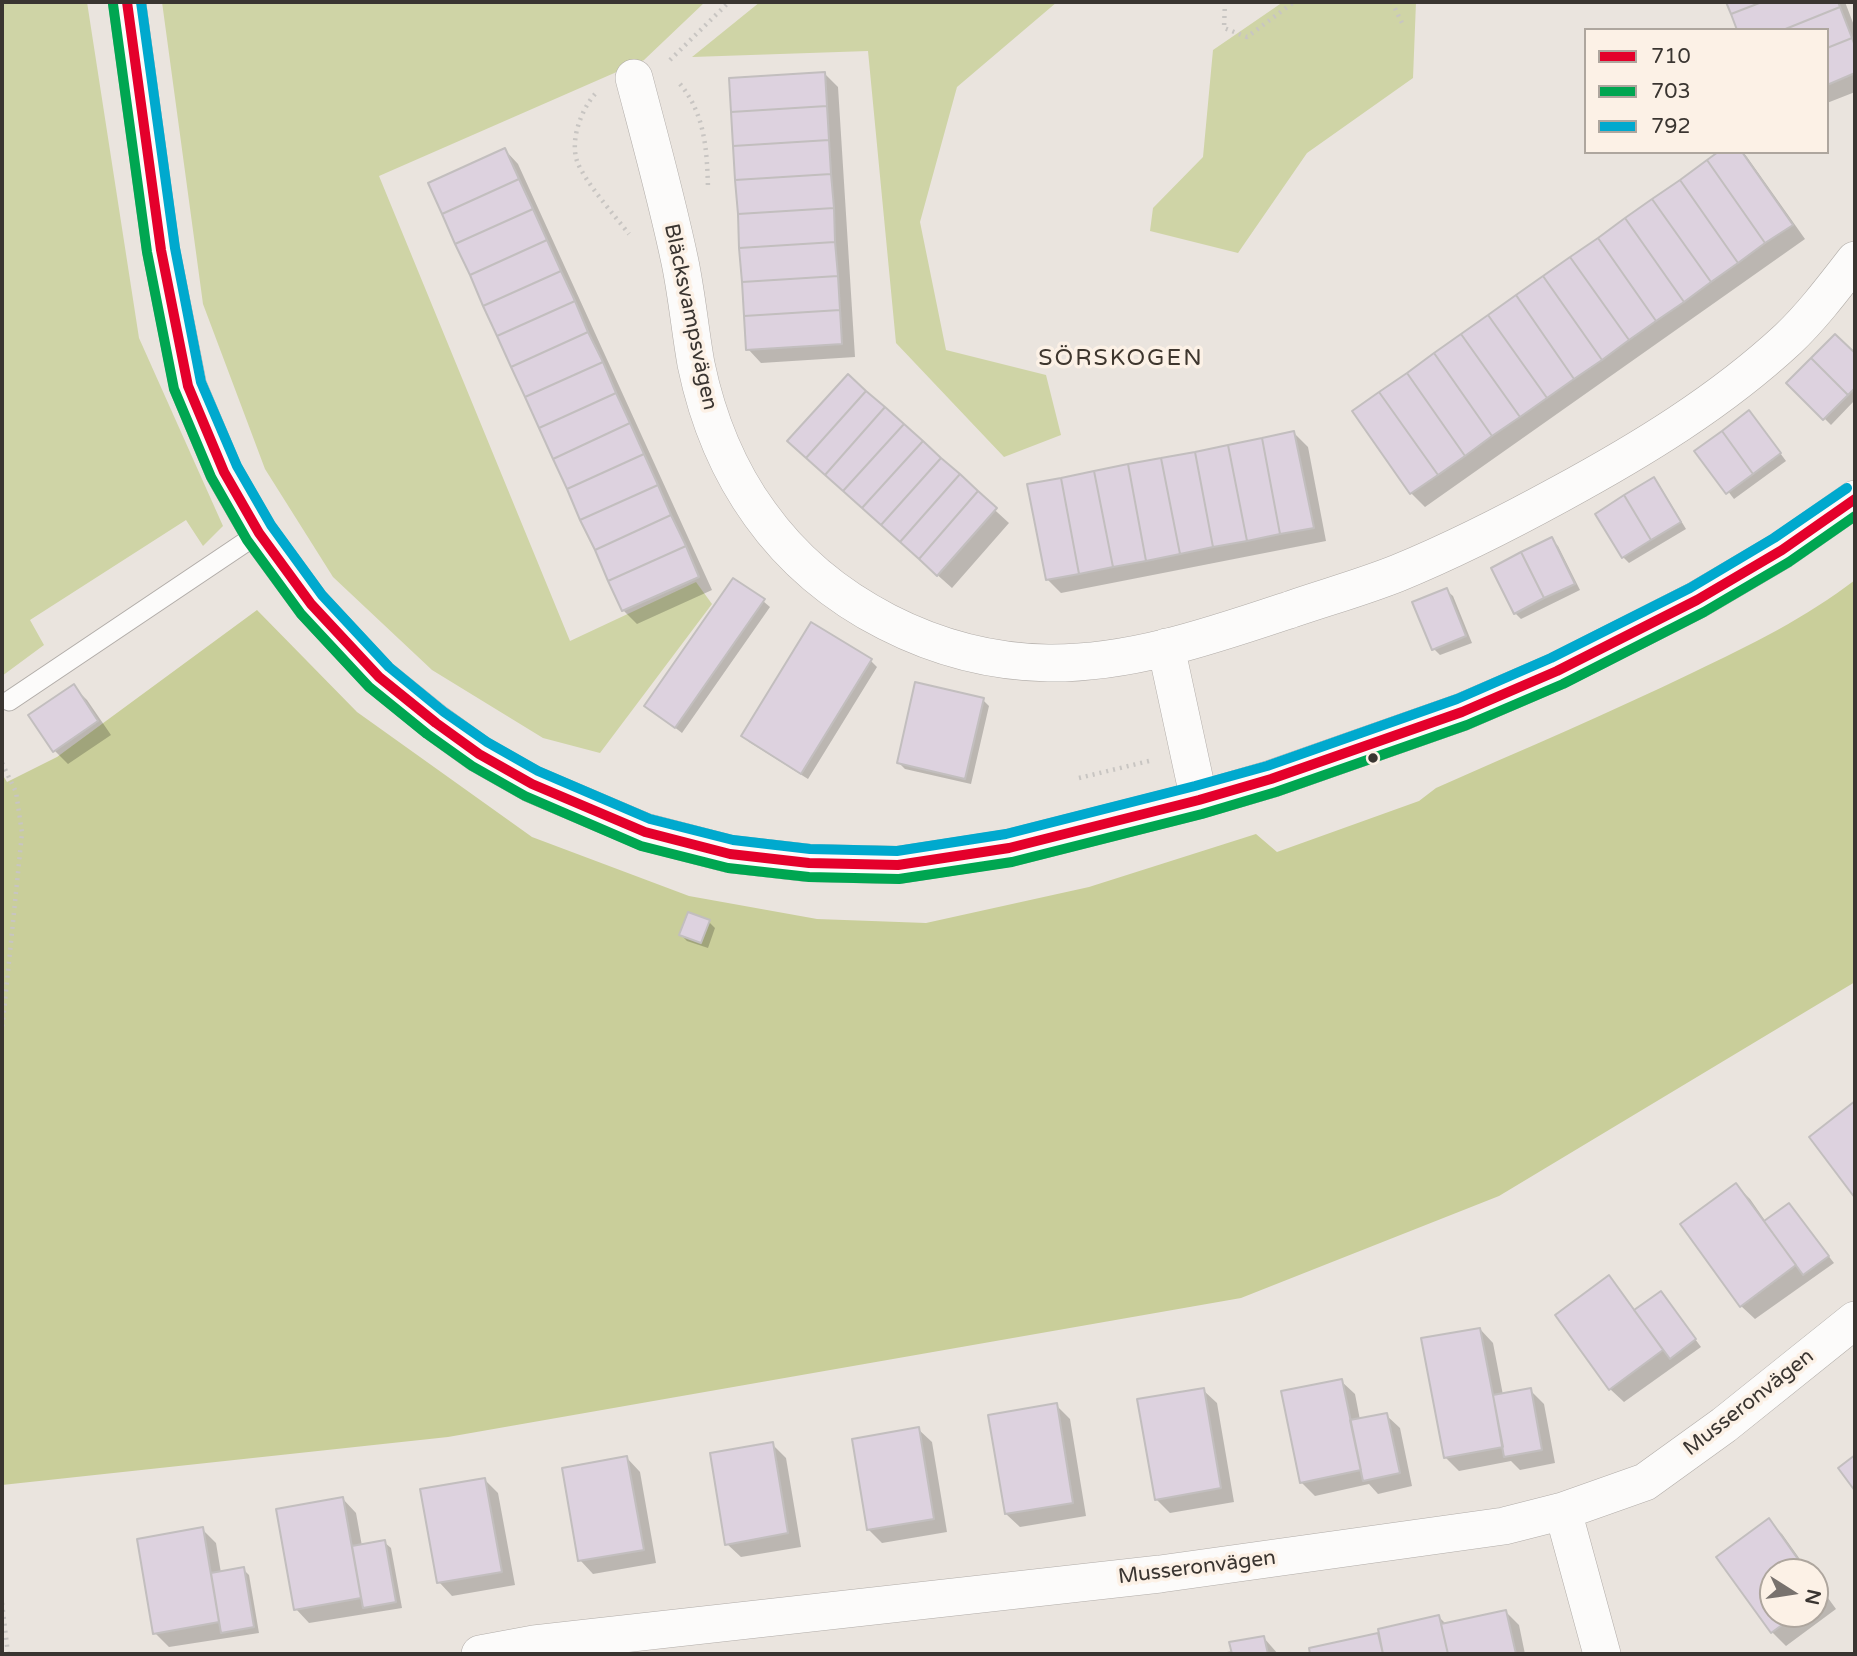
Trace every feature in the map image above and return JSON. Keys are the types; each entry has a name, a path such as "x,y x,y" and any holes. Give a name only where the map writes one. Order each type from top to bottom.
{"street":[{"path":"127,2 161,250 188,386 225,472 259,533 311,604 379,677 436,723 479,754 532,784 645,832 730,854 809,863 898,865 1009,848 1199,800 1270,779 1462,712 1557,671 1697,600 1782,550 1855,499"},
{"name":"Bläcksvampsvägen","path":"645,75 681,264 696,366 709,415 733,471 761,516 802,562 842,595 878,617 916,637 960,650 1016,661 1051,663 1098,660 1166,647 1234,629 1394,574 1488,533 1636,453 1738,383 1791,336 1855,260"},
{"path":"1166,647 1199,800"},
{"name":"Musseronvägen","path":"480,1654 534,1644 1160,1574 1504,1526 1563,1511 1645,1482 1724,1425 1855,1320"},
{"path":"1563,1511 1602,1654"}],"lane":[{"path":"9,701 259,533"}],"path":[{"path":"645,75 729,2"},
{"path":"1225,2 1224,28 1247,37 1294,2"},
{"path":"1392,2 1402,23"},
{"path":"645,75 676,80 693,100 702,124 707,161 708,201"},
{"path":"599,90 592,97 575,134 577,161 597,193 637,244"},
{"path":"1079,778 1188,752"},
{"path":"2,763 16,792 22,833 2,1031"},
{"path":"2,1602 8,1654"}],"green space":[{"path":"2,2 87,2 139,338 223,526 203,546 186,520 30,620 44,645 2,676"},
{"path":"162,2 705,2 644,60 379,176 570,641 696,582 712,604 600,753 543,738 432,670 333,577 265,469 203,304"},
{"path":"760,2 1057,2 957,87 920,222 946,350 1046,375 1061,435 1004,457 896,343 868,51 692,57"},
{"path":"1283,2 1416,2 1413,78 1307,153 1238,253 1150,231 1153,208 1203,157 1213,50"},
{"path":"1855,580 1855,982 1499,1196 1241,1298 448,1437 2,1485 2,774 7,782 57,757 257,610 357,712 532,837 689,896 817,919 926,923 1089,887 1256,834 1277,852 1419,801 1436,788 1736,652 1797,619"}],"building":[{"path":"1726,2 1762,2 1731,14"},
{"path":"1762,2 1838,2 1840,7 1788,28 1736,28 1731,14"},
{"path":"1840,7 1852,38 1829,47 1829,28 1788,28"},
{"path":"1852,38 1855,46 1855,73 1829,84 1829,47"},
{"path":"825,72 827,106 731,112 729,78"},
{"path":"827,106 829,140 733,146 731,112"},
{"path":"829,140 831,174 735,180 733,146"},
{"path":"505,148 519,179 442,214 428,183"},
{"path":"1715,154 1743,154 1793,225 1765,243 1707,160"},
{"path":"1707,160 1765,243 1738,263 1680,180"},
{"path":"831,174 834,208 738,214 735,180"},
{"path":"519,179 533,209 455,244 442,214"},
{"path":"1680,180 1738,263 1711,282 1652,199"},
{"path":"1652,199 1711,282 1684,302 1625,218"},
{"path":"834,208 835,242 739,248 738,214"},
{"path":"533,209 547,240 470,275 455,244"},
{"path":"1625,218 1684,302 1656,321 1598,238"},
{"path":"1598,238 1656,321 1629,340 1570,257"},
{"path":"547,240 561,271 483,306 470,275"},
{"path":"835,242 838,276 742,282 739,248"},
{"path":"1570,257 1629,340 1602,360 1543,276"},
{"path":"561,271 575,301 497,336 483,306"},
{"path":"838,276 840,310 744,316 742,282"},
{"path":"1543,276 1602,360 1574,379 1516,295"},
{"path":"1516,295 1574,379 1547,398 1488,315"},
{"path":"575,301 588,332 511,367 497,336"},
{"path":"840,310 842,344 746,350 744,316"},
{"path":"1488,315 1547,398 1520,417 1461,334"},
{"path":"588,332 603,362 525,397 511,367"},
{"path":"1461,334 1520,417 1492,436 1434,353"},
{"path":"1835,334 1855,353 1855,388 1848,395 1811,358"},
{"path":"1434,353 1492,436 1465,456 1407,373"},
{"path":"1811,358 1848,395 1823,420 1786,383"},
{"path":"603,362 616,393 539,428 525,397"},
{"path":"1407,373 1465,456 1438,475 1379,392"},
{"path":"848,374 866,391 806,458 787,441"},
{"path":"866,391 885,407 825,475 806,458"},
{"path":"1379,392 1438,475 1410,494 1352,411"},
{"path":"616,393 630,423 553,459 539,428"},
{"path":"885,407 904,424 843,491 825,475"},
{"path":"1749,410 1781,453 1753,474 1722,431"},
{"path":"630,423 644,454 567,489 553,459"},
{"path":"904,424 923,441 862,508 843,491"},
{"path":"1294,431 1314,528 1280,534 1262,438"},
{"path":"1722,431 1753,474 1726,494 1694,451"},
{"path":"1262,438 1280,534 1247,541 1228,445"},
{"path":"923,441 941,458 881,525 862,508"},
{"path":"1228,445 1247,541 1213,547 1195,452"},
{"path":"1195,452 1213,547 1180,554 1161,458"},
{"path":"644,454 658,485 580,520 567,489"},
{"path":"941,458 960,474 900,542 881,525"},
{"path":"1161,458 1180,554 1146,561 1128,464"},
{"path":"1128,464 1146,561 1113,567 1094,471"},
{"path":"1094,471 1113,567 1079,574 1061,478"},
{"path":"960,474 978,491 919,559 900,542"},
{"path":"1654,477 1681,522 1651,540 1624,495"},
{"path":"1061,478 1079,574 1046,580 1027,484"},
{"path":"658,485 671,515 595,550 580,520"},
{"path":"978,491 997,508 937,576 919,559"},
{"path":"1624,495 1651,540 1622,558 1595,514"},
{"path":"671,515 686,546 608,581 595,550"},
{"path":"1552,537 1575,584 1544,598 1521,552"},
{"path":"686,546 699,577 622,611 608,581"},
{"path":"1521,552 1544,598 1514,614 1491,568"},
{"path":"733,578 765,599 675,728 644,706"},
{"path":"1447,588 1466,636 1432,650 1412,602"},
{"path":"811,622 872,659 801,774 741,736"},
{"path":"915,682 984,698 965,779 897,763"},
{"path":"74,684 98,721 53,752 28,715"},
{"path":"688,912 710,920 701,943 679,935"},
{"path":"1855,1101 1855,1198 1809,1137"},
{"path":"1736,1183 1796,1265 1740,1307 1680,1224"},
{"path":"1789,1203 1829,1256 1803,1275 1764,1221"},
{"path":"1609,1275 1663,1350 1609,1390 1555,1315"},
{"path":"1661,1291 1696,1339 1670,1359 1634,1310"},
{"path":"1480,1328 1503,1447 1444,1458 1421,1338"},
{"path":"1342,1379 1361,1470 1300,1483 1281,1391"},
{"path":"1204,1388 1221,1488 1155,1500 1137,1399"},
{"path":"1531,1388 1542,1450 1504,1457 1493,1395"},
{"path":"1057,1403 1073,1503 1005,1514 988,1415"},
{"path":"1387,1413 1400,1473 1363,1481 1350,1420"},
{"path":"919,1427 934,1519 867,1530 852,1439"},
{"path":"773,1442 788,1533 725,1545 710,1453"},
{"path":"1855,1455 1855,1491 1838,1468"},
{"path":"627,1456 644,1550 578,1561 562,1468"},
{"path":"485,1478 502,1572 437,1583 420,1489"},
{"path":"343,1497 361,1598 294,1610 276,1509"},
{"path":"1769,1518 1797,1558 1759,1558 1759,1616 1716,1557"},
{"path":"203,1527 219,1622 153,1634 137,1539"},
{"path":"385,1540 396,1602 363,1608 352,1546"},
{"path":"244,1567 254,1627 221,1633 211,1573"},
{"path":"1506,1610 1516,1654 1448,1654 1441,1624"},
{"path":"1439,1615 1448,1654 1383,1654 1378,1629"},
{"path":"1378,1633 1383,1654 1310,1654 1309,1648"},
{"path":"1264,1636 1268,1654 1232,1654 1229,1642"}],"transit line":[{"name":"710","path":"127,2 161,250 188,386 224,472 259,533 311,604 379,677 436,723 479,754 532,784 645,832 730,854 809,863 898,865 1009,848 1199,800 1271,779 1462,712 1557,671 1697,600 1782,550 1855,499"},
{"name":"792","path":"141,2 175,248 201,382 237,466 271,525 322,595 389,667 444,712 487,742 538,771 650,819 733,840 810,849 897,851 1006,834 1195,786 1267,766 1457,699 1551,658 1690,588 1774,538 1847,488"},
{"name":"703","path":"113,4 147,252 174,389 211,477 247,540 301,614 369,687 427,734 472,766 525,796 641,846 728,868 809,877 899,879 1012,862 1202,814 1276,792 1467,725 1563,684 1704,612 1789,562 1855,516"}],"district":[{"name":"SÖRSKOGEN","path":"1121,359"}]}
